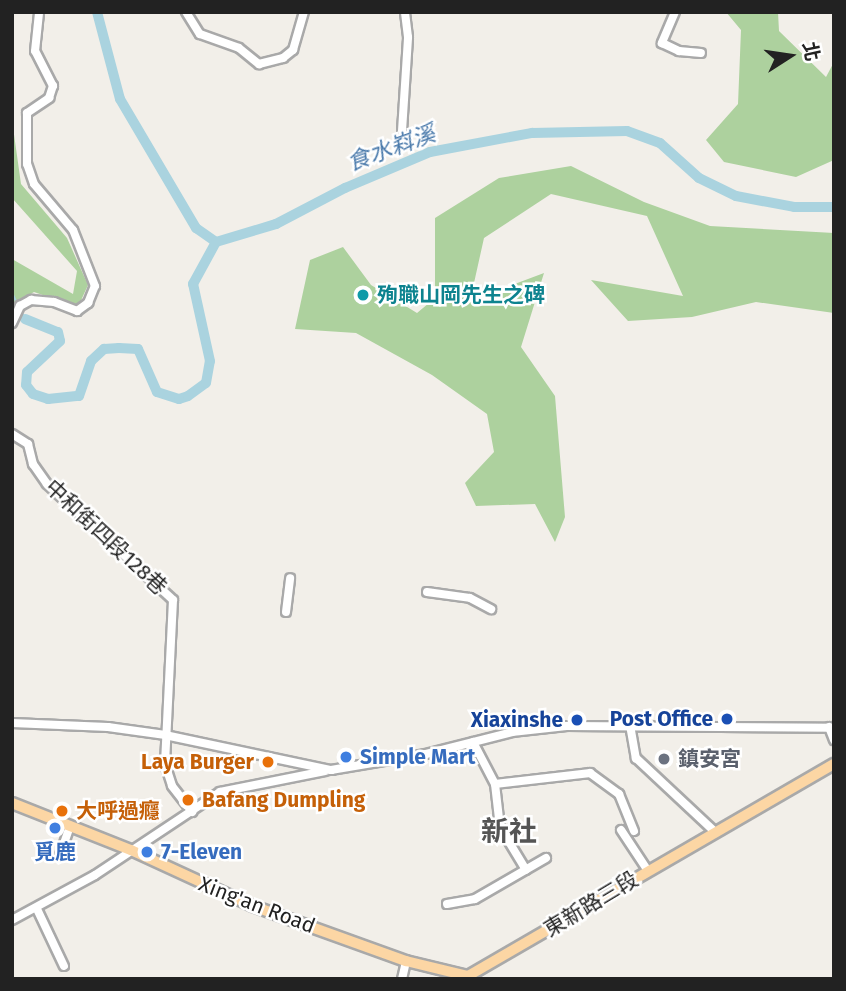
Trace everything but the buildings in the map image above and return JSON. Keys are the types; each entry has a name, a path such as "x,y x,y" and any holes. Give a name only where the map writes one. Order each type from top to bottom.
{"main road":[{"name":"東新路三段","path":"466,978 834,764"},
{"name":"Xing'an Road","path":"12,803 131,850 253,906 406,961 466,978"}],"street":[{"path":"12,323 20,306 31,300 54,302 78,311 88,303 95,286 73,230 34,184 27,164 27,113 49,98 53,86 36,51 38,12"},
{"path":"187,12 200,34 239,48 258,64 283,58 293,50 304,12"},
{"path":"402,131 408,37 405,12"},
{"path":"675,12 662,43 679,51 701,53"},
{"name":"中和街四段128巷","path":"12,434 28,444 33,464 47,484 173,600 174,656 165,735"},
{"path":"286,612 290,578"},
{"path":"426,592 470,598 491,609"},
{"path":"12,723 108,727 165,735 331,770"},
{"path":"12,920 37,908 220,792 237,786 555,727 711,725 831,728 834,740"},
{"path":"630,726 636,758 715,832"},
{"path":"165,735 169,779 192,812"},
{"path":"473,742 495,784 500,827 526,870"},
{"path":"495,784 590,772 619,794 634,831"},
{"path":"60,855 70,826"},
{"path":"621,830 648,871"},
{"path":"447,904 475,899 546,858"},
{"path":"37,908 64,966"},
{"path":"402,979 406,961"}],"green space":[{"path":"726,12 778,12 779,31 826,77 834,62 834,160 796,177 724,162 706,140 738,104 741,30"},
{"path":"12,120 21,184 67,238 88,285 78,307 34,292 12,305 12,259 73,294 77,271 12,198"},
{"path":"571,166 644,202 710,226 834,233 834,313 756,302 692,317 628,321 591,280 683,296 647,216 551,194 484,238 470,301 544,273 521,347 555,396 565,517 555,542 535,504 476,506 465,483 494,452 487,414 432,375 356,333 295,329 310,260 343,247 371,285 417,313 435,298 435,218 499,178"}],"waterway":[{"name":"食水嵙溪","path":"97,12 120,99 196,228 216,242 276,224 345,188 430,152 532,133 627,131 660,143 699,178 736,196 794,207 834,207"},
{"path":"25,319 58,332 60,341 27,372 26,385 33,394 48,399 79,396 91,361 104,349 119,348 138,349 157,392 179,399 188,396 206,383 210,361 193,284 216,242"},
{"path":"12,293 18,305"},
{"path":"22,313 25,319"}],"place":[{"name":"殉職山岡先生之碑","path":"363,295"},
{"name":"Post Office","path":"727,719"},
{"name":"Xiaxinshe","path":"577,720"},
{"name":"Simple Mart","path":"346,757"},
{"name":"鎮安宮","path":"664,759"},
{"name":"Laya Burger","path":"268,762"},
{"name":"Bafang Dumpling","path":"188,800"},
{"name":"大呼過癮","path":"62,811"},
{"name":"覓鹿","path":"55,828"},
{"name":"7-Eleven","path":"147,852"}],"district":[{"name":"新社","path":"509,832"}]}
